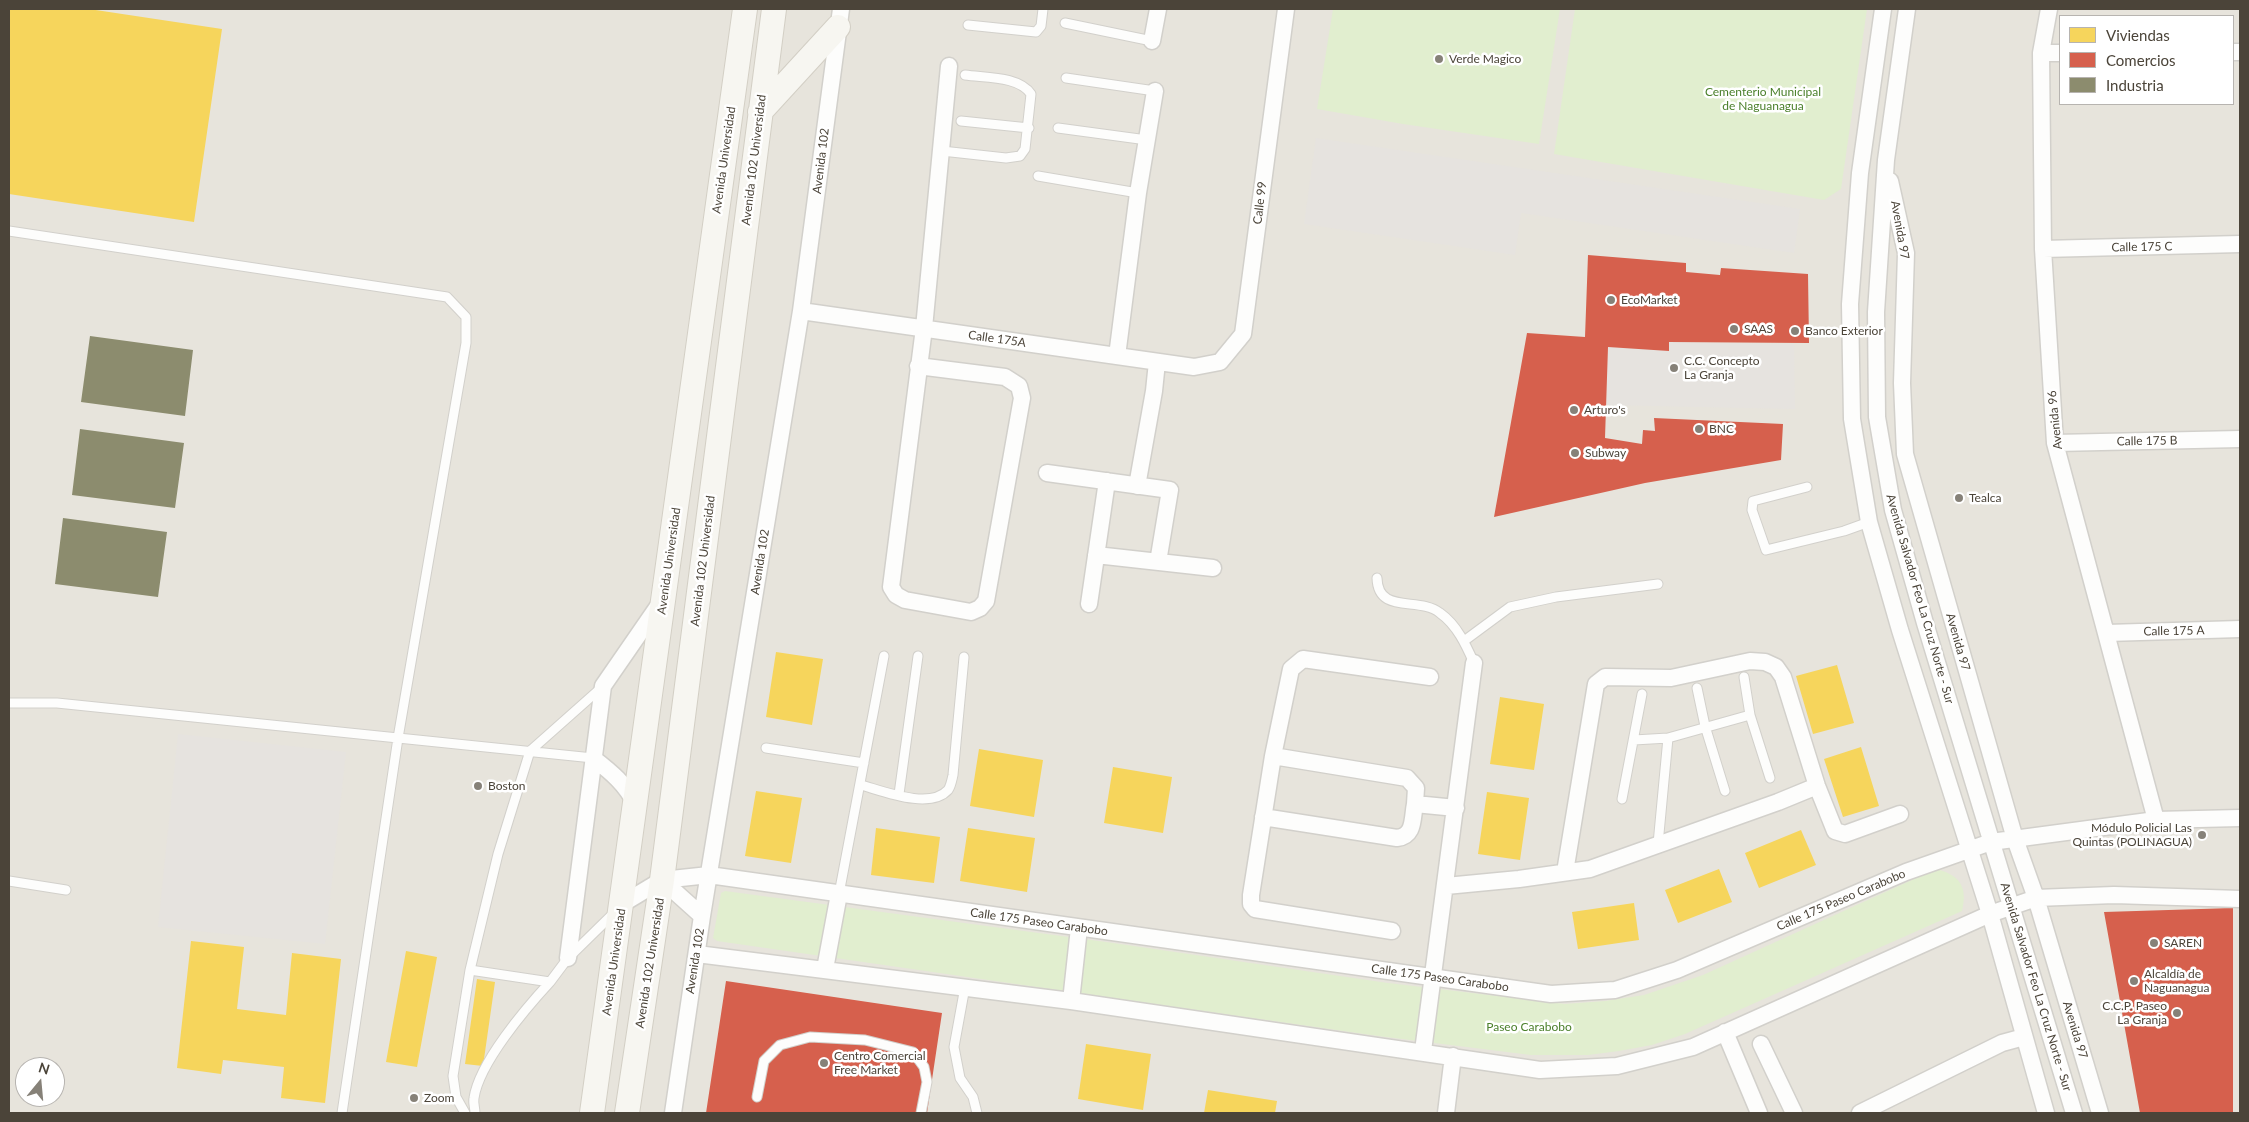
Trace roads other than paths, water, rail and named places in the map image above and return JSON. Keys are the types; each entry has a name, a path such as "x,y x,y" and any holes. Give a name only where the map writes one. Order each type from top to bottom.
{"main road":[{"name":"Avenida Universidad","path":"592,1113 745,9"},
{"name":"Avenida 102 Universidad","path":"627,1113 662,880 774,9"},
{"path":"760,112 839,18"}],"street":[{"path":"1152,41 1158,9"},
{"name":"Calle 99","path":"1194,367 1220,362 1243,334 1286,9"},
{"name":"Avenida Salvador Feo La Cruz Norte - Sur","path":"1883,9 1860,174 1850,304 1852,419 1869,522 1900,630 1990,914 2046,1113"},
{"name":"Avenida Salvador Feo La Cruz Norte - Sur","path":"1907,9 1886,160 1876,312 1877,417 1893,510 1991,842 2074,1113"},
{"name":"Avenida 96","path":"2049,9 2041,53 2043,249 2055,443 2156,820"},
{"name":"Avenida 102","path":"673,1113 702,916 801,311 839,18"},
{"path":"2041,53 2059,53"},
{"path":"918,366 1005,377 1019,386 1022,398 986,601 980,608 970,612 906,600 896,595 891,588 918,366 924,328 949,66"},
{"path":"1117,356 1138,193 1155,91"},
{"name":"Avenida 97","path":"1886,160 1906,253 1902,383 1905,454 2015,840 2036,898 2100,1113"},
{"name":"Calle 175 C","path":"2043,249 2240,244"},
{"name":"Calle 175A","path":"801,311 1194,367"},
{"path":"1137,486 1154,392 1157,362"},
{"name":"Calle 175 B","path":"2055,443 2240,439"},
{"path":"1048,473 1170,490 1158,562"},
{"path":"1088,604 1107,481"},
{"path":"1096,554 1213,568"},
{"path":"568,958 603,686 665,596"},
{"name":"Calle 175 A","path":"2107,633 2240,629"},
{"path":"1392,931 1255,909 1252,904 1251,895 1273,756 1291,669 1295,664 1303,659 1430,677"},
{"path":"1566,872 1596,684 1605,678 1671,678 1750,661 1766,662 1776,667 1783,677 1817,786 1835,831 1845,834 1900,814"},
{"path":"1423,1051 1474,663"},
{"path":"1264,818 1397,838 1405,837 1410,833 1415,804 1416,788 1407,778 1273,756"},
{"path":"593,758 615,774 629,791 636,805"},
{"path":"1446,886 1590,868 1778,802 1817,786"},
{"path":"1415,804 1456,808"},
{"name":"Calle 175 Paseo Carabobo","path":"622,904 662,880 709,874 1551,994 1615,990 1677,970 1906,872 1991,842 2156,820 2240,818"},
{"path":"662,880 702,916"},
{"path":"825,969 839,894"},
{"path":"697,954 1071,1001 1423,1051 1540,1070 1617,1066 1692,1047 1990,914 2036,898 2114,895 2240,898"},
{"path":"1071,1001 1079,928"},
{"path":"1725,1032 1759,1113"},
{"path":"1860,1113 2002,1043 2024,1037"},
{"path":"1761,1044 1794,1113"},
{"path":"1446,1113 1453,1056"}],"lane":[{"path":"968,25 1036,32 1041,26 1043,9"},
{"path":"1066,24 1152,41"},
{"path":"942,150 1006,158 1020,156 1026,149 1031,94 1026,87 1018,82 965,75"},
{"path":"1066,78 1155,91"},
{"path":"960,121 1029,128"},
{"path":"1058,128 1147,140"},
{"path":"1038,176 1138,193"},
{"path":"9,231 447,297 466,317 466,344 398,738 342,1113"},
{"path":"1807,487 1753,501 1752,510 1766,550 1844,531 1869,522"},
{"path":"1377,578 1377,589 1382,597 1391,601 1428,607 1439,612 1464,641 1474,663"},
{"path":"1464,641 1510,607 1556,597 1658,584"},
{"path":"839,894 884,656"},
{"path":"899,794 918,656"},
{"path":"860,786 924,800 938,796 948,789 953,775 964,657"},
{"path":"1744,678 1750,715 1770,778"},
{"path":"465,1113 456,1097 453,1076 470,970 498,854 530,751 603,686"},
{"path":"1697,688 1725,791"},
{"path":"1622,799 1642,694"},
{"path":"9,702 57,703 593,758"},
{"path":"1634,740 1668,738 1750,715"},
{"path":"1658,844 1668,738"},
{"path":"766,748 864,763"},
{"path":"9,880 66,890"},
{"path":"475,1113 474,1098 482,1075 522,1013 550,982 568,958 622,904"},
{"path":"470,970 550,982"},
{"path":"965,987 954,1048 960,1078 973,1097 977,1113"},
{"path":"757,1096 764,1061 780,1045 810,1037 866,1040 913,1052 924,1067 927,1082 921,1113"}],"place":[{"name":"Verde Magico","path":"1439,59"},
{"name":"EcoMarket","path":"1611,300"},
{"name":"SAAS","path":"1734,329"},
{"name":"Banco Exterior","path":"1795,331"},
{"name":"C.C. Concepto La Granja","path":"1674,368"},
{"name":"Arturo's","path":"1574,410"},
{"name":"BNC","path":"1699,429"},
{"name":"Subway","path":"1575,453"},
{"name":"Tealca","path":"1959,498"},
{"name":"Boston","path":"478,786"},
{"name":"Módulo Policial Las Quintas (POLINAGUA)","path":"2202,835"},
{"name":"SAREN","path":"2154,943"},
{"name":"Alcaldía de Naguanagua","path":"2134,981"},
{"name":"C.C.P. Paseo La Granja","path":"2177,1013"},
{"name":"Centro Comercial Free Market","path":"824,1063"},
{"name":"Zoom","path":"414,1098"}],"park label":[{"name":"Cementerio Municipal de Naguanagua","path":"1763,99"},
{"name":"Paseo Carabobo","path":"1529,1027"}]}
